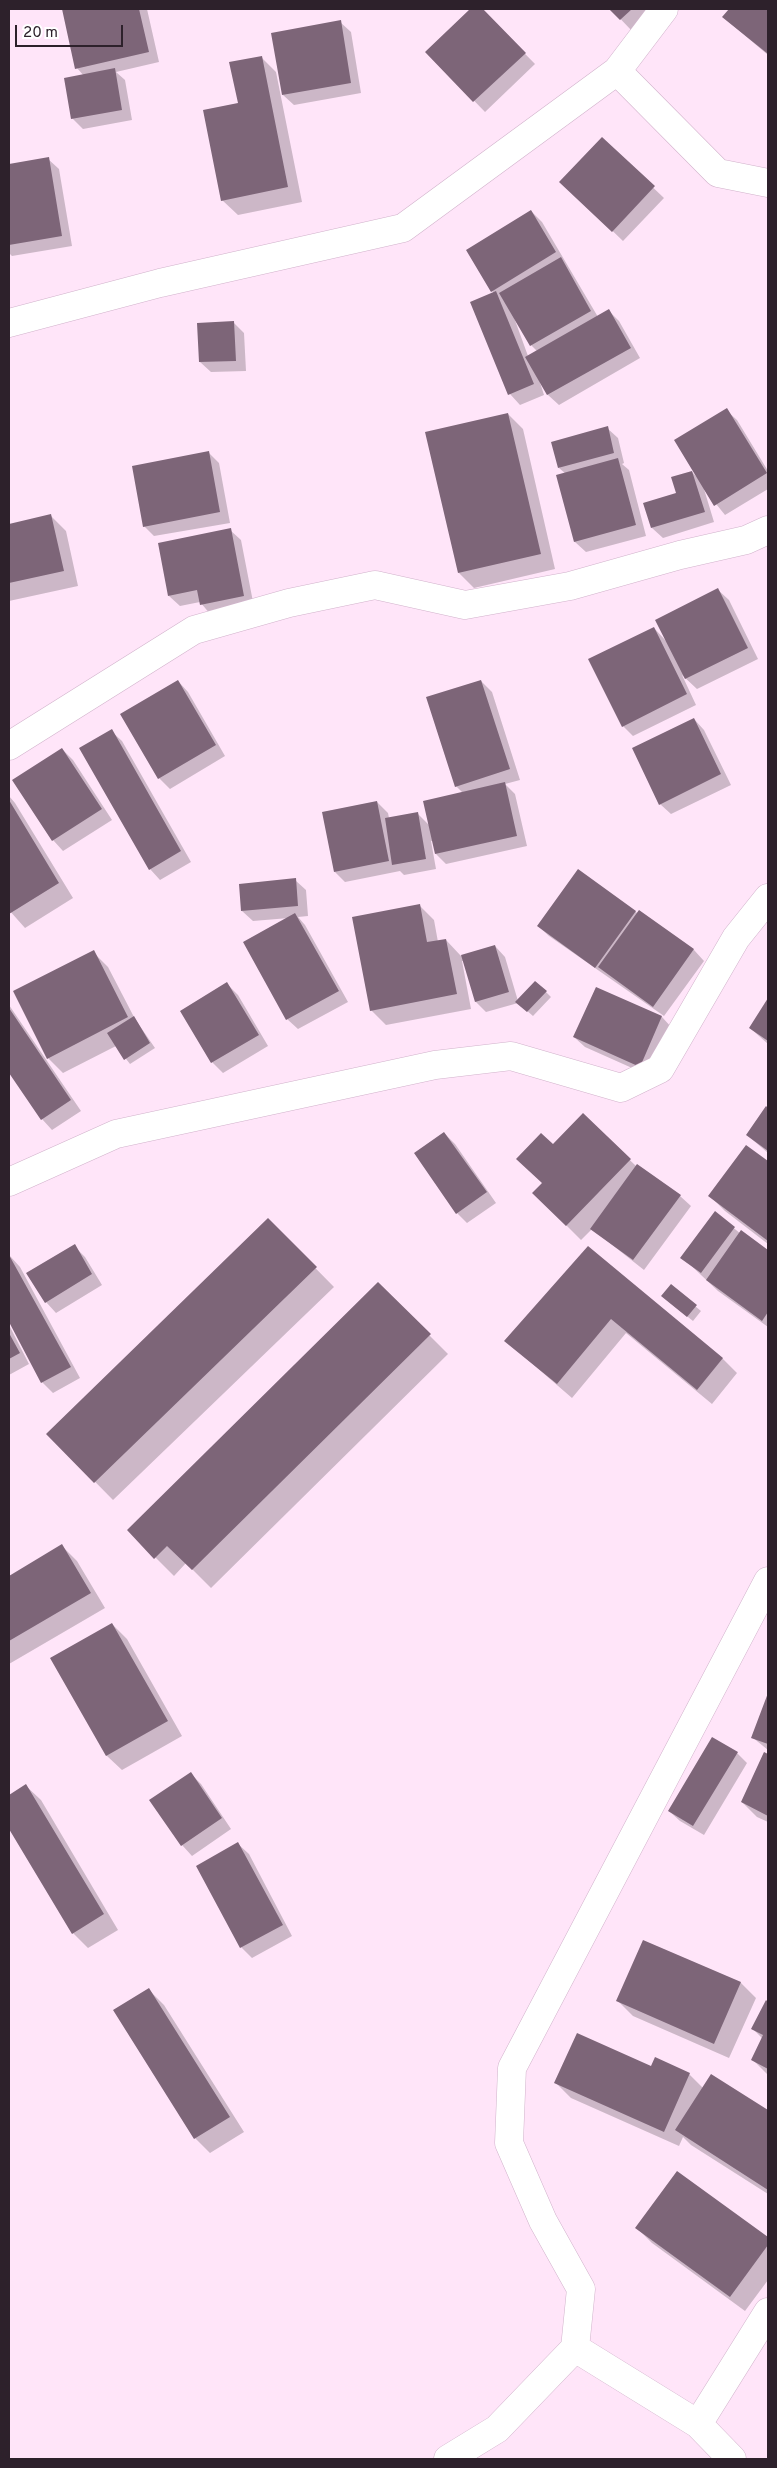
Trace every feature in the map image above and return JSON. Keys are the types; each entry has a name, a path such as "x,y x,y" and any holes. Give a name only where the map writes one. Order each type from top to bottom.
{"street":[{"path":"9,322 160,283 403,228 617,71 664,9"},
{"path":"617,71 718,173 768,183"},
{"path":"9,746 194,630 289,603 375,585 465,605 570,586 680,555 746,540 768,530"},
{"path":"9,1182 116,1134 435,1065 511,1056 621,1088 660,1069 736,938 768,898"},
{"path":"448,2459 497,2429 575,2348 581,2289 543,2221 509,2143 512,2068 768,1581"},
{"path":"698,2424 768,2312"},
{"path":"575,2348 698,2424 732,2459"}],"building":[{"path":"62,9 139,9 149,52 75,69"},
{"path":"470,9 483,9 526,53 473,102 425,52"},
{"path":"609,9 632,9 620,20"},
{"path":"729,9 768,9 768,54 722,17"},
{"path":"341,20 351,83 282,95 271,33"},
{"path":"262,56 288,187 221,201 203,110 238,103 229,62"},
{"path":"115,68 122,110 71,119 64,78"},
{"path":"602,137 655,186 612,232 559,182"},
{"path":"49,157 62,236 9,245 9,164"},
{"path":"531,210 556,252 491,292 466,250"},
{"path":"561,257 591,311 530,346 499,293"},
{"path":"496,291 534,384 508,395 470,302"},
{"path":"609,309 631,348 547,395 525,357"},
{"path":"234,321 236,361 199,362 197,323"},
{"path":"727,408 767,473 714,506 674,440"},
{"path":"508,413 541,554 458,573 425,432"},
{"path":"608,426 614,453 558,468 551,442"},
{"path":"209,451 220,512 143,527 132,466"},
{"path":"618,458 636,525 574,542 556,475"},
{"path":"692,471 705,512 651,528 643,503 676,493 671,477"},
{"path":"51,514 64,571 9,583 9,524"},
{"path":"231,528 244,596 200,605 197,590 168,596 158,543"},
{"path":"718,588 748,648 685,679 655,620"},
{"path":"654,627 687,694 622,727 588,659"},
{"path":"178,680 216,745 158,779 120,714"},
{"path":"481,680 510,769 455,787 426,697"},
{"path":"694,718 721,774 659,805 632,748"},
{"path":"112,729 181,851 149,870 79,748"},
{"path":"62,748 102,809 52,841 12,780"},
{"path":"505,782 517,836 435,854 423,801"},
{"path":"9,800 59,883 9,914"},
{"path":"377,801 389,861 334,872 322,812"},
{"path":"418,812 426,859 392,865 385,818"},
{"path":"578,869 636,911 595,968 537,926"},
{"path":"296,878 298,906 241,911 239,884"},
{"path":"420,904 427,942 446,939 457,994 370,1011 352,917"},
{"path":"639,910 694,949 653,1007 598,967"},
{"path":"295,913 339,991 286,1020 243,942"},
{"path":"495,945 509,992 475,1002 461,955"},
{"path":"94,950 128,1017 47,1059 13,991"},
{"path":"535,981 547,991 527,1012 515,1002"},
{"path":"227,982 259,1035 211,1063 180,1011"},
{"path":"596,987 662,1016 640,1067 573,1037"},
{"path":"768,998 768,1041 749,1028"},
{"path":"9,1008 71,1100 41,1120 9,1073"},
{"path":"134,1016 150,1043 124,1060 107,1033"},
{"path":"766,1106 768,1108 768,1151 746,1135"},
{"path":"583,1113 631,1159 566,1226 532,1193 542,1183 516,1159 541,1133 553,1144"},
{"path":"444,1132 487,1192 456,1214 414,1153"},
{"path":"746,1145 768,1161 768,1241 708,1196"},
{"path":"637,1164 681,1195 633,1260 590,1229"},
{"path":"715,1211 735,1227 701,1273 680,1258"},
{"path":"268,1218 317,1267 94,1483 46,1434"},
{"path":"741,1230 768,1250 768,1312 762,1321 706,1280"},
{"path":"75,1244 92,1274 45,1303 26,1273"},
{"path":"588,1246 723,1358 697,1390 611,1319 557,1384 504,1341"},
{"path":"9,1255 71,1367 41,1383 9,1322"},
{"path":"378,1282 431,1334 192,1570 167,1546 154,1559 127,1530"},
{"path":"671,1284 697,1305 687,1317 661,1296"},
{"path":"9,1333 20,1353 9,1359"},
{"path":"62,1544 91,1593 9,1641 9,1576"},
{"path":"112,1623 168,1721 106,1756 50,1658"},
{"path":"768,1693 768,1744 751,1738"},
{"path":"712,1737 738,1752 693,1826 668,1811"},
{"path":"764,1752 768,1754 768,1816 741,1802"},
{"path":"191,1772 222,1818 181,1846 149,1800"},
{"path":"26,1784 104,1914 72,1934 9,1829 9,1795"},
{"path":"238,1842 283,1925 240,1948 196,1866"},
{"path":"643,1940 741,1982 714,2044 616,2001"},
{"path":"149,1988 230,2117 194,2139 113,2010"},
{"path":"766,2000 768,2002 768,2069 751,2060 763,2035 751,2029"},
{"path":"577,2033 651,2066 655,2057 690,2073 664,2132 554,2083"},
{"path":"711,2074 768,2110 768,2190 675,2130"},
{"path":"677,2171 768,2237 768,2245 730,2297 635,2228"}]}
